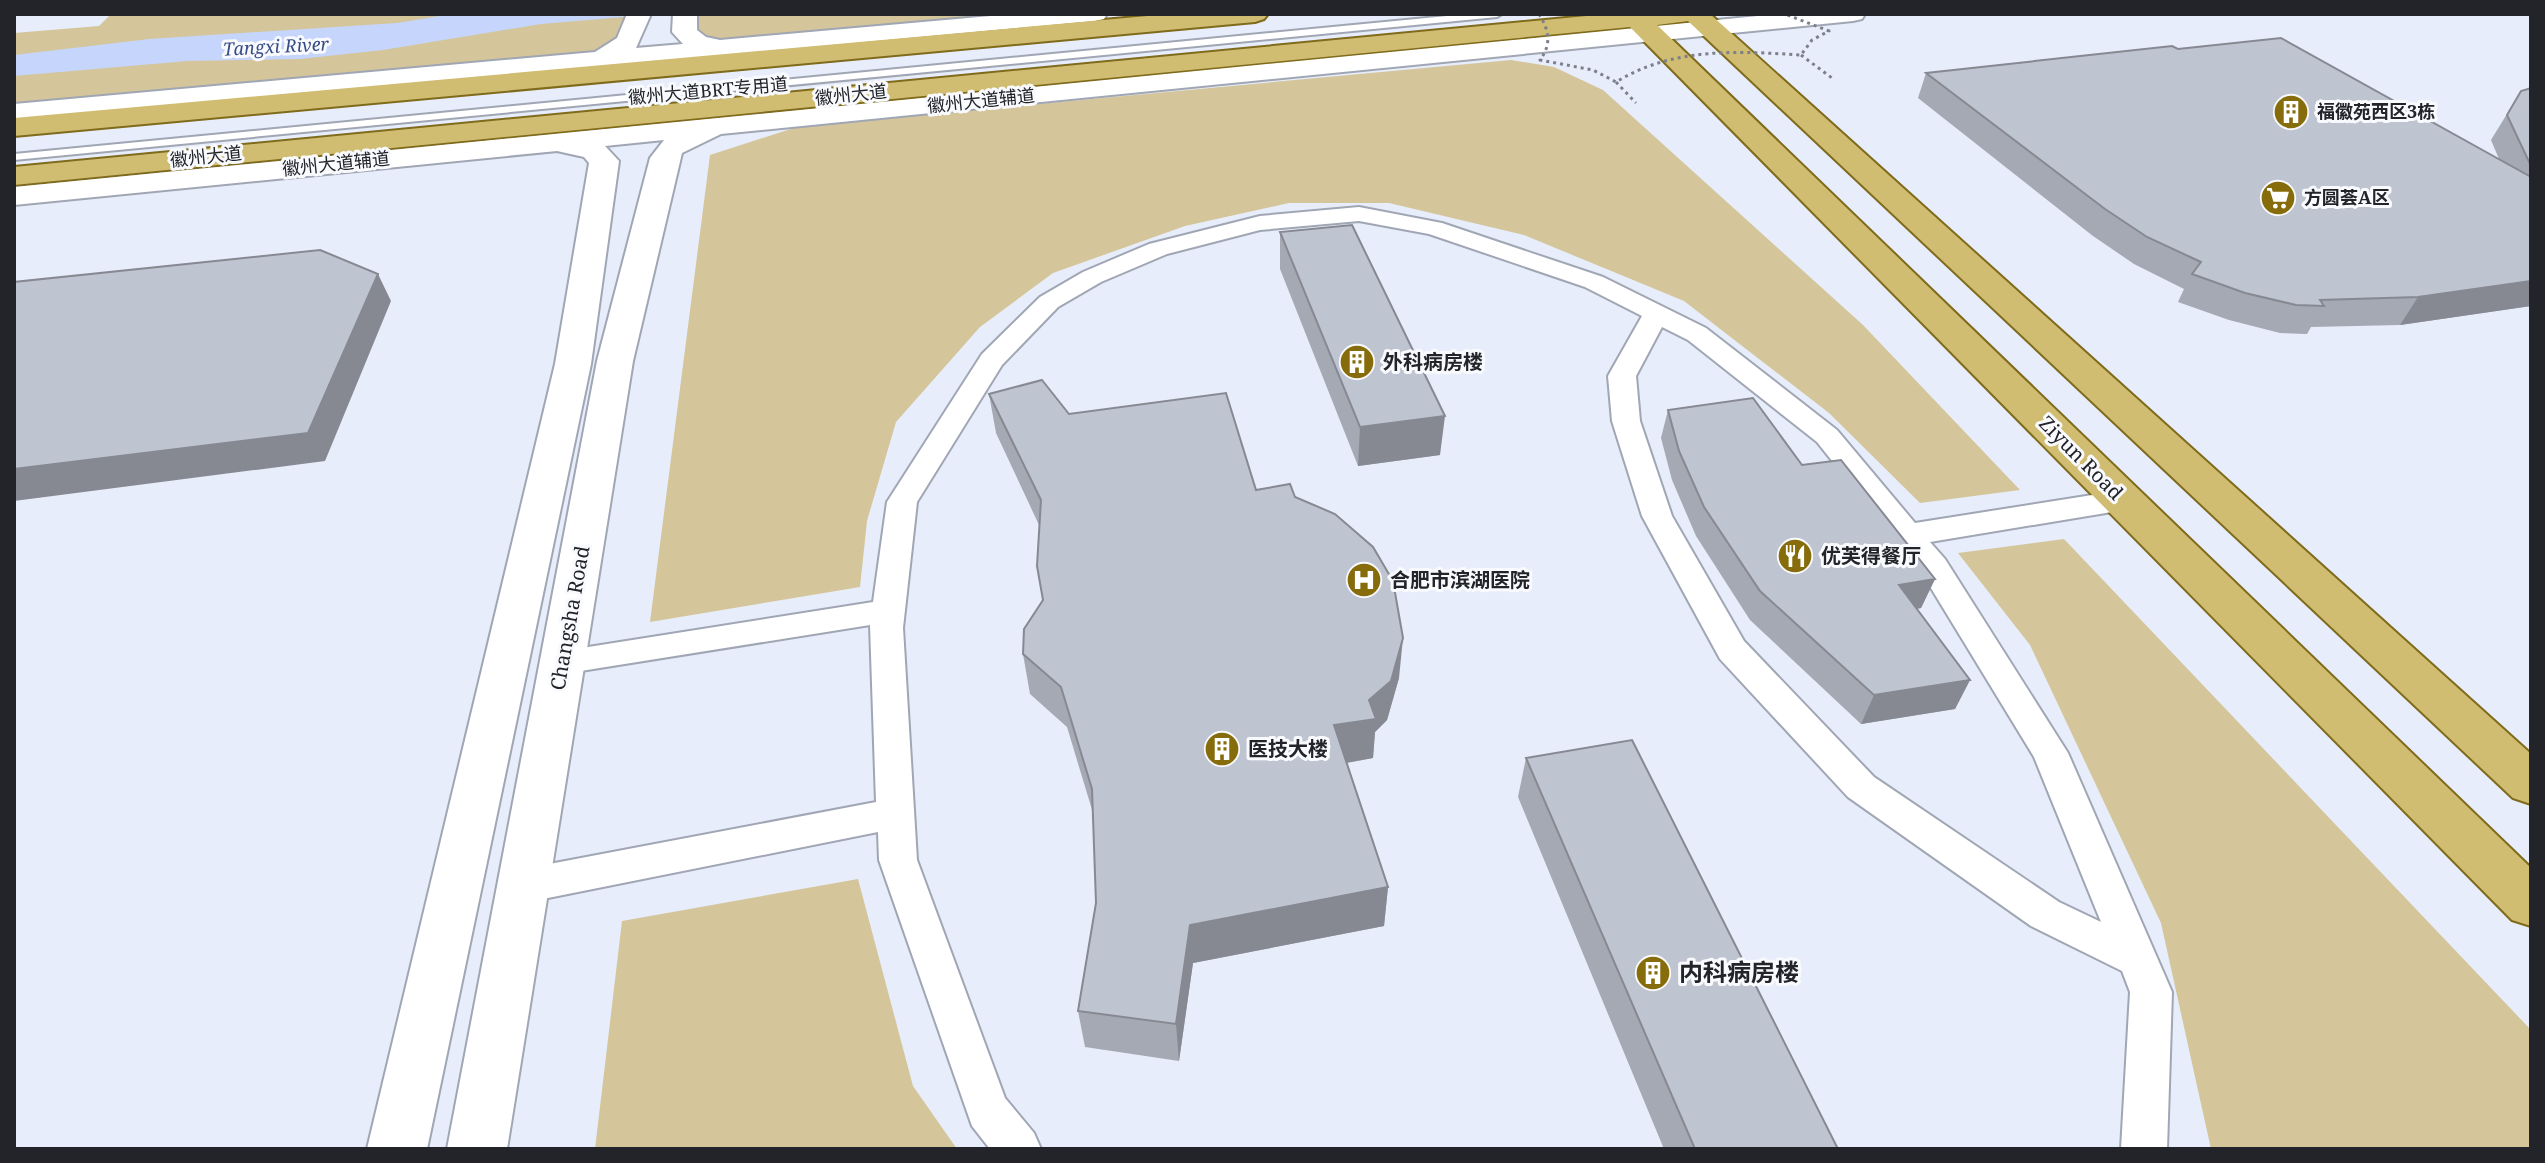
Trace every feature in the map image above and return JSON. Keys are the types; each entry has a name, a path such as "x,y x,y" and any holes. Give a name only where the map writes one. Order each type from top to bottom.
{"main road":[{"path":"14,127 1255,14"},
{"path":"1697,19 2531,784"},
{"name":"徽州大道","path":"14,176 1639,22"},
{"name":"Ziyun Road","path":"1639,22 2531,903"}],"street":[{"path":"14,112 1095,14"},
{"name":"徽州大道辅道","path":"14,196 723,126 1639,22 1853,14"},
{"path":"685,16 685,32 697,43 720,48"},
{"path":"601,59 628,42 638,18"},
{"name":"Changsha Road","path":"477,1149 615,361 664,158 672,147 723,126"},
{"path":"397,1149 573,364 604,161 594,151 559,142"},
{"path":"1018,1149 988,1111 898,860 886,628 902,502 991,360 1049,302 1092,277 1158,249 1260,223 1359,214 1434,228 1594,282 1697,334 1827,436 1934,567 2050,753 2151,992 2144,1149"},
{"path":"1656,314 1622,376 1626,421 1657,516 1732,650 1861,787 2045,914 2137,959"},
{"path":"1908,535 2124,500"},
{"path":"562,662 888,611"},
{"path":"523,886 896,813"}],"lane":[{"name":"徽州大道BRT专用道","path":"14,154 1449,14"},
{"name":"徽州大道BRT专用道","path":"14,154 1497,14"}],"path":[{"path":"1539,14 1550,36 1547,52 1540,60 1593,70 1616,82 1636,103"},
{"path":"1785,14 1829,31 1812,40 1801,55"},
{"path":"1616,82 1631,71 1661,61 1713,53 1801,55 1832,78"}],"shaded area":[{"path":"111,14 639,14 601,59 14,112 14,33 99,26"},
{"path":"685,14 1095,14 697,43"},
{"path":"1511,60 1554,67 1603,90 1863,325 2020,490 1920,503 1829,413 1684,301 1524,235 1389,203 1289,203 1185,226 1053,273 980,327 896,422 867,521 860,587 650,622 710,155 800,126"},
{"path":"2064,539 2531,1030 2531,1149 2211,1149 2161,923 2030,645 1958,553"},
{"path":"858,879 913,1086 957,1149 595,1149 622,921"}],"water":[{"name":"Tangxi River","path":"452,14 659,14 541,24 383,50 300,59 187,61 14,76 14,55 149,39 397,23"}],"building":[{"name":"方圆荟A区","path":"2281,38 2531,177 2531,281 2418,297 2320,300 2324,306 2296,305 2245,293 2192,274 2201,262 2147,237 2105,209 1926,73 2172,46 2178,49"},
{"path":"2531,88 2531,166 2507,115 2521,91"},
{"name":"外科病房楼","path":"1352,225 1445,416 1360,427 1280,232"},
{"path":"320,250 378,274 308,433 14,469 14,282"},
{"name":"医技大楼","path":"1042,380 1069,414 1226,393 1256,490 1290,484 1295,497 1335,514 1373,547 1393,581 1403,638 1391,681 1369,700 1376,719 1334,725 1388,887 1190,925 1176,1024 1078,1011 1096,903 1092,789 1061,687 1023,654 1024,629 1043,600 1037,566 1041,500 989,394"},
{"name":"优芙得餐厅","path":"1753,398 1802,465 1841,460 1935,579 1899,585 1970,680 1874,695 1760,591 1704,507 1679,451 1668,410"},
{"name":"内科病房楼","path":"1632,740 1838,1149 1695,1149 1526,758"}],"place":[{"name":"福徽苑西区3栋","path":"2291,112"},
{"name":"方圆荟A区","path":"2278,198"},
{"name":"外科病房楼","path":"1357,362"},
{"name":"优芙得餐厅","path":"1795,556"},
{"name":"合肥市滨湖医院","path":"1364,580"},
{"name":"医技大楼","path":"1222,749"},
{"name":"内科病房楼","path":"1653,973"}]}
